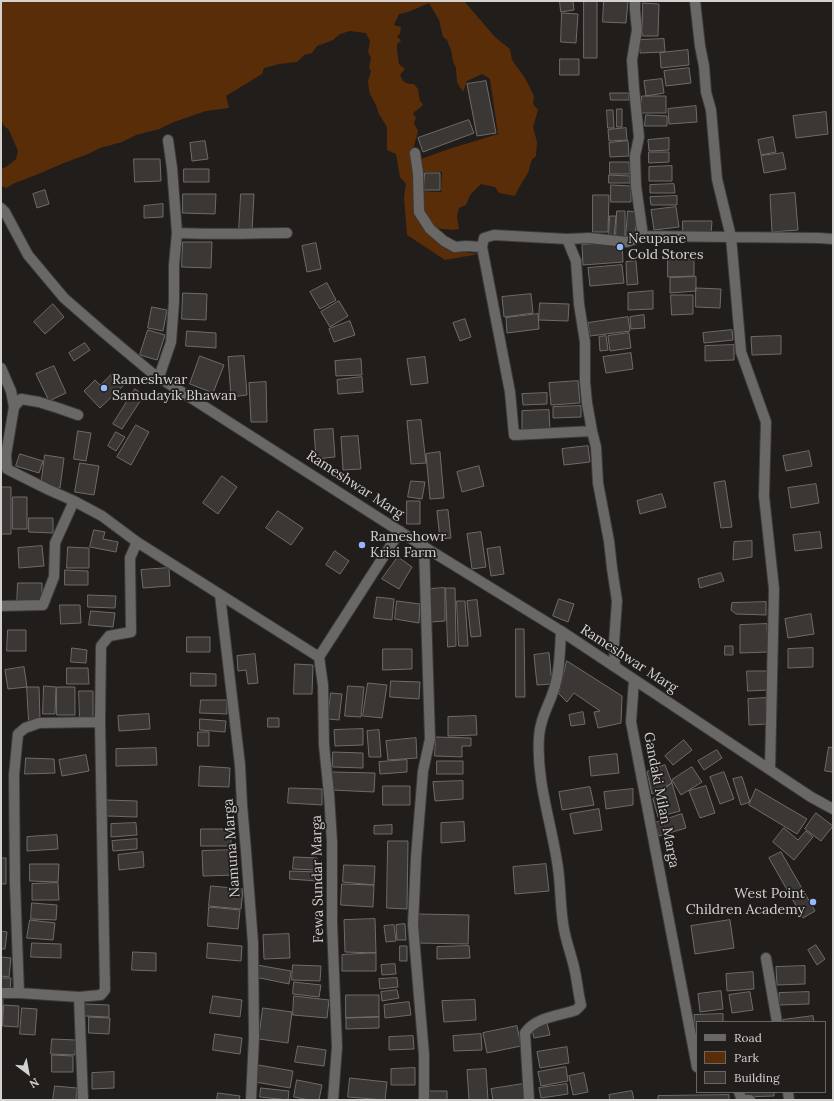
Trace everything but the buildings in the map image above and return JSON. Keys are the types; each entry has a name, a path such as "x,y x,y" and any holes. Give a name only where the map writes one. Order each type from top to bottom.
{"street":[{"path":"635,1 637,30 632,60 639,137 635,156 636,186 643,236"},
{"path":"695,1 706,92 711,110 717,179 731,237 741,352 766,422 764,496 774,589 770,769"},
{"path":"159,377 171,342 177,233 172,168 168,140"},
{"path":"415,154 418,173 419,212 430,230 444,241 455,247 482,247"},
{"name":"Rameshwar Marg","path":"1,208 5,212 28,254 64,298 108,337 159,377 400,531 561,631 811,797 833,809"},
{"path":"177,233 287,234"},
{"path":"592,431 514,435 510,392 482,247 484,238 494,235 567,239 589,238 627,242 643,236 833,239"},
{"path":"567,239 576,261 585,342 585,382 587,403 596,447 598,483 609,541 617,601 615,667"},
{"path":"1,368 11,391 14,407 6,455 7,469 102,516 137,542 319,657 400,531"},
{"path":"14,407 21,399 39,402 78,415"},
{"path":"1,606 43,605 54,577 56,543 74,501"},
{"path":"1,993 79,997 101,995 105,990 100,722 101,646 109,636 131,632 130,558 137,542"},
{"path":"424,546 430,738 424,771 416,858 413,925 424,1055 424,1100"},
{"name":"Namuna Marga","path":"220,594 240,765 253,943 254,1037 251,1100"},
{"path":"529,1100 525,1033 529,1026 538,1021 576,1010 581,1006 574,968 564,929 558,868 538,759 539,735 542,719 546,706 552,696 556,682 561,631"},
{"name":"Fewa Sundar Marga","path":"319,657 332,842 332,924 336,1047 333,1100"},
{"name":"Gandaki Milan Marga","path":"634,680 631,722 696,1063"},
{"path":"19,993 15,883 14,775 18,734 25,728 39,723 100,722"},
{"path":"766,958 777,1021"},
{"path":"79,997 83,1100"},
{"path":"739,1093 742,1100 750,1100"}],"green space":[{"path":"1,1 464,1 495,37 510,49 512,60 525,78 534,96 533,104 538,110 533,127 537,142 536,156 531,162 528,173 515,196 499,193 495,187 481,184 470,195 466,205 459,208 457,216 459,229 453,230 435,228 422,212 421,191 441,192 442,172 421,172 421,159 498,134 490,79 482,74 467,81 463,92 457,82 456,68 451,50 447,40 443,37 439,20 429,3 408,12 399,14 394,25 401,27 400,34 397,36 401,41 397,44 397,51 399,64 405,69 400,75 402,80 407,83 414,84 418,89 420,101 423,104 413,113 416,118 414,123 418,131 411,153 414,200 419,223 425,231 447,250 479,254 445,260 407,235 404,197 406,184 400,177 396,154 387,150 387,127 370,94 368,81 371,71 369,68 371,58 368,52 370,41 366,33 350,31 340,34 333,40 317,46 312,53 304,55 297,62 279,64 264,68 262,74 226,96 229,108 206,111 159,129 136,135 122,142 100,148 6,188 1,186 1,169 16,159 18,151 9,130 3,125 1,118"}],"place":[{"name":"Neupane Cold Stores","path":"620,247"},
{"name":"Rameshwar Samudayik Bhawan","path":"104,388"},
{"name":"Rameshowr Krisi Farm","path":"362,545"},
{"name":"West Point Children Academy","path":"813,902"}]}
